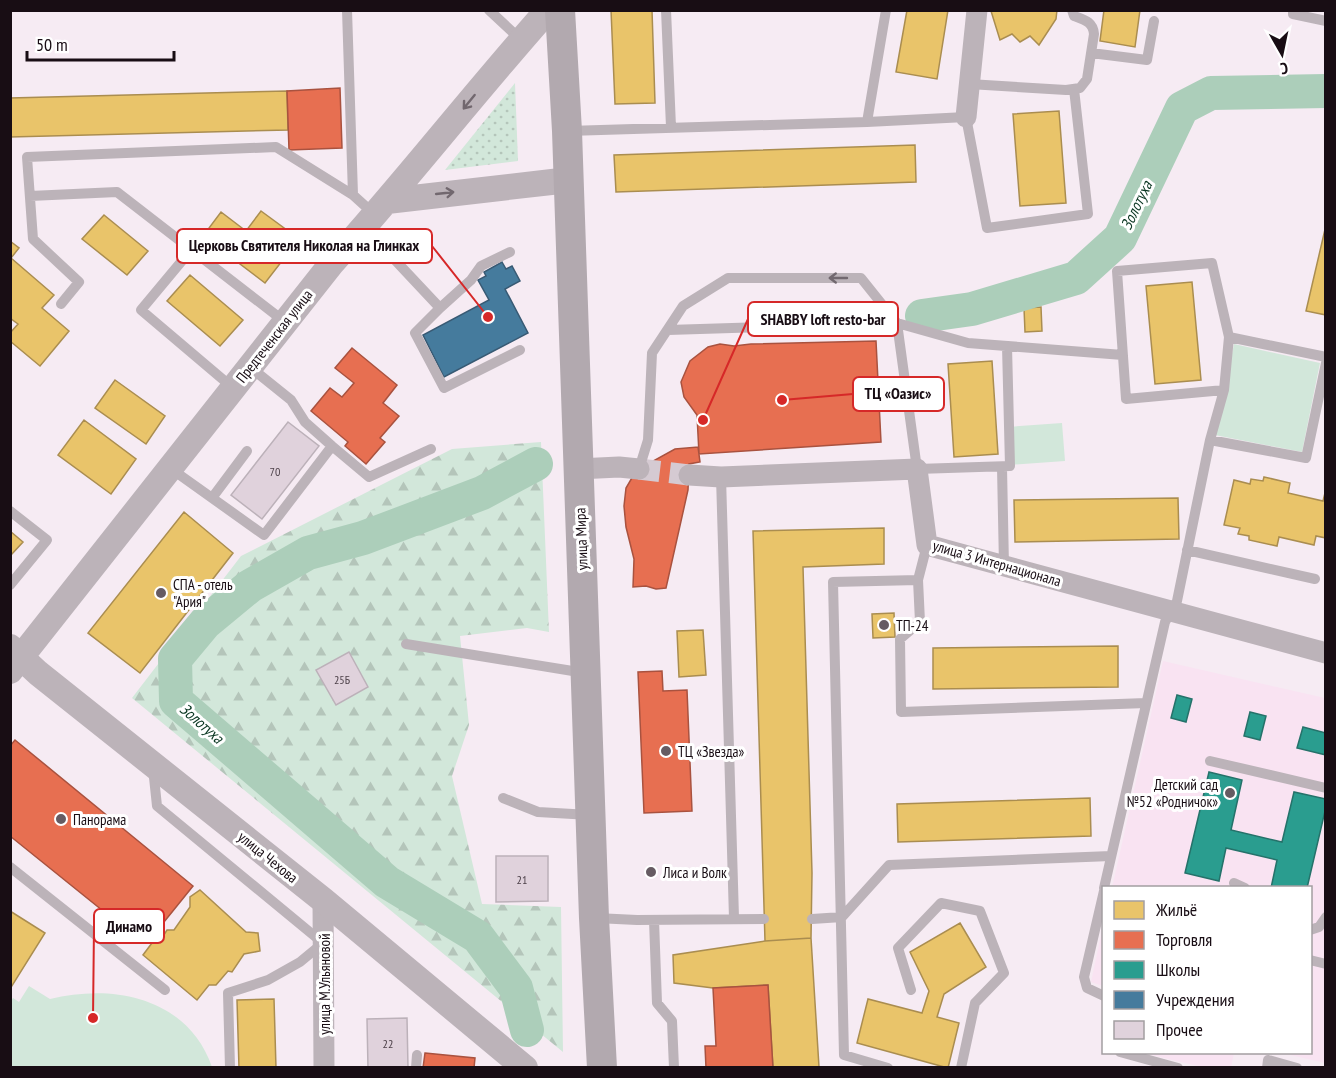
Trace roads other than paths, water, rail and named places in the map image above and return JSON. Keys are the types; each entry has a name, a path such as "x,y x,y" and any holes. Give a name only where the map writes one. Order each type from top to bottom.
{"main road":[{"name":"улица Мира","path":"560,10 569,180 590,815 602,1068"}],"street":[{"name":"Предтеченская улица","path":"14,658 170,468 332,263 548,10"},
{"path":"966,117 977,10"},
{"path":"375,214 569,180"},
{"path":"578,469 619,467 639,469"},
{"path":"689,475 721,477 917,469"},
{"name":"улица 3 Интернационала","path":"917,469 927,545 1326,652"},
{"name":"улица Чехова","path":"14,658 38,673 323,900 475,1024 525,1068"},
{"name":"улица М.Ульяновой","path":"323,900 324,1068"}],"lane":[{"path":"347,10 353,195"},
{"path":"489,10 521,40"},
{"path":"666,10 671,127"},
{"path":"867,122 886,10"},
{"path":"969,84 1066,90 1080,88 1087,79 1093,26 1088,21 1074,16 1072,10"},
{"path":"1293,10 1293,15 1326,21"},
{"path":"1091,53 1147,60 1154,21"},
{"path":"567,131 966,117 987,228 1088,214 1074,89"},
{"path":"61,304 79,282 33,239 27,157 276,147 353,195 375,214 440,308"},
{"path":"30,196 117,192 286,322"},
{"path":"191,250 141,310 233,388"},
{"path":"510,252 481,267 471,280 415,333 444,388 520,350"},
{"path":"1105,886 1165,621 1178,601 1210,440 1224,390 1230,337 1212,263 1117,271 1126,399 1224,390"},
{"path":"639,469 648,440 652,353 683,306 728,278 861,278 897,322 917,469 1010,466 1007,346"},
{"path":"668,330 897,322 968,343 1123,355"},
{"path":"1230,337 1326,357"},
{"path":"1210,440 1306,458 1326,363"},
{"path":"250,367 291,400 305,422 369,477 431,449"},
{"path":"170,468 264,535 332,446"},
{"path":"212,498 247,451"},
{"path":"1002,467 1004,566"},
{"path":"721,477 734,918"},
{"path":"10,511 46,540 10,585"},
{"path":"927,545 918,580 920,622 900,639 901,712 1146,703"},
{"path":"1187,550 1316,579"},
{"path":"888,1068 844,1055 834,582 918,580"},
{"path":"406,644 585,673"},
{"path":"1210,761 1326,788"},
{"path":"152,764 157,806 323,943 300,963 268,980 228,993 230,1068"},
{"path":"502,798 538,812 590,815"},
{"path":"812,919 842,917 889,865 1111,856"},
{"path":"10,867 165,990"},
{"path":"1234,883 1241,886"},
{"path":"1102,898 1084,977 1087,988 1102,995"},
{"path":"911,990 898,948 941,903 980,910 1004,973 975,1003 961,1068"},
{"path":"1312,930 1319,927 1326,917"},
{"path":"594,918 764,919"},
{"path":"654,920 657,1003 672,1021 674,1068"},
{"path":"416,1068 417,1054"},
{"path":"1124,1054 1178,1068"},
{"path":"1267,1068 1268,1060 1297,1068"}],"waterway":[{"name":"Золотуха","path":"922,316 972,309 1076,278 1120,238 1182,108 1211,93 1326,91"},
{"name":"Золотуха","path":"527,1030 516,988 478,937 387,882 176,701 175,659 205,623 250,586 308,553 363,538 482,493 536,464"}],"tunnel":[{"path":"639,469 689,475"}],"place":[{"name":"Церковь Святителя Николая на Глинках","path":"488,317"},
{"name":"ТЦ «Оазис»","path":"782,400"},
{"name":"SHABBY loft resto-bar","path":"703,420"},
{"name":"СПА - отель \"Ария\"","path":"161,593"},
{"name":"ТП-24","path":"884,625"},
{"name":"ТЦ «Звезда»","path":"666,751"},
{"name":"Детский сад №52 «Родничок»","path":"1230,793"},
{"name":"Панорама","path":"61,819"},
{"name":"Лиса и Волк","path":"651,872"},
{"name":"Динамо","path":"93,1018"}]}
